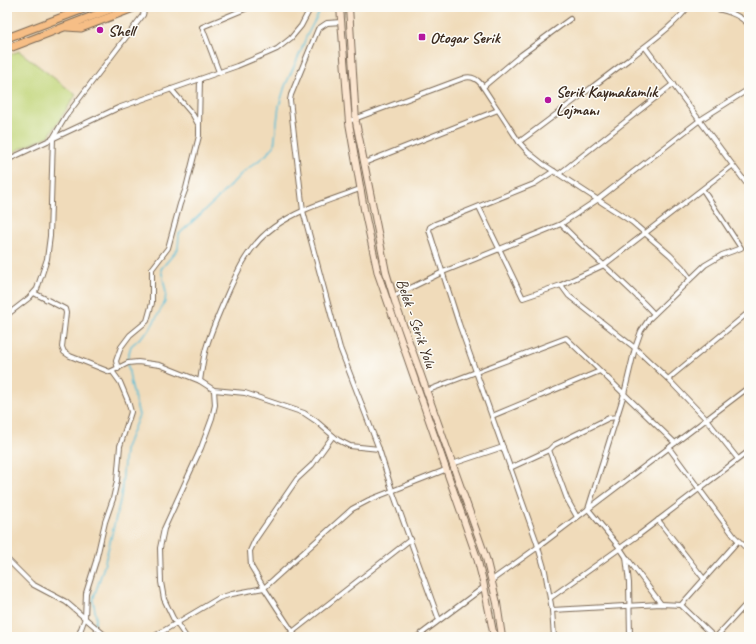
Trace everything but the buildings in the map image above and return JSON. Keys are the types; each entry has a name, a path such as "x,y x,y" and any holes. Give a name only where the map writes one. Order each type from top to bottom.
{"highway":[{"path":"66,16 84,7"},
{"path":"8,36 89,7"},
{"path":"7,49 116,7"},
{"path":"63,27 81,28 136,7"}],"main road":[{"name":"Belek - Serik Yolu","path":"340,7 348,121 360,189 378,274 445,470 477,558 494,637"},
{"name":"Belek - Serik Yolu","path":"349,7 356,118 363,163 386,272 486,558 497,603 502,637"}],"street":[{"path":"7,314 37,289 47,259 49,247 53,138 66,116 143,15 145,7"},
{"path":"219,72 202,26 250,7"},
{"path":"7,160 118,108 171,90 268,53 281,46 296,33 311,7"},
{"path":"519,142 645,47 679,18 688,7"},
{"path":"706,7 730,9 749,25"},
{"path":"483,87 521,55 570,19"},
{"path":"341,22 327,23 318,29 291,95 290,104 303,211 340,348 379,449 392,490 411,539 439,620"},
{"path":"645,47 749,187"},
{"path":"348,121 467,77 476,79 483,87 519,142 528,152 597,200 632,222 676,260 690,278"},
{"path":"118,369 116,361 121,347 130,334 147,321 152,302 152,269 168,248 194,158 199,136 200,79"},
{"path":"559,174 673,84"},
{"path":"394,296 443,272 562,224 597,200 700,120 749,89"},
{"path":"171,90 193,115 199,126"},
{"path":"363,163 498,110"},
{"path":"479,207 523,298 561,285 604,266 732,166"},
{"path":"554,171 534,184 430,227 429,230 459,324 538,547 545,570 550,598 554,637"},
{"path":"200,381 207,346 214,325 239,268 247,254 263,236 273,228 303,211 360,189"},
{"path":"588,509 624,394 635,348 641,331 654,314 705,265 716,257 741,248 703,190"},
{"path":"562,224 578,242 630,289 654,314"},
{"path":"561,285 569,296 635,348 668,379 707,420 738,459"},
{"path":"34,293 65,309 66,313 62,347 64,352 70,356 105,371 118,369 128,363 138,362 160,364 200,381 214,390 244,393 297,410 309,416 343,444 379,449"},
{"path":"668,379 749,312"},
{"path":"426,390 566,338 675,443"},
{"path":"78,637 85,618 86,593 96,561 105,522 113,499 120,446 131,412 120,382 112,371"},
{"path":"492,416 600,371"},
{"path":"492,580 577,518 749,388"},
{"path":"186,637 176,624 167,607 162,591 160,548 164,529 201,448 212,418 215,405 214,390"},
{"path":"510,468 549,450 554,445 611,417 617,417"},
{"path":"296,637 264,588 252,566 250,557 252,545 297,479 312,465 333,436"},
{"path":"452,464 503,447"},
{"path":"669,448 738,541 749,551"},
{"path":"549,450 567,499 577,518"},
{"path":"550,598 658,520 749,451"},
{"path":"153,637 219,598 264,588 346,514 369,500 445,470"},
{"path":"588,509 620,548 661,604"},
{"path":"658,520 704,579"},
{"path":"286,637 411,539"},
{"path":"681,605 738,541"},
{"path":"626,557 630,606 630,637"},
{"path":"7,559 32,584 66,602 107,637"},
{"path":"417,637 484,587"},
{"path":"552,610 661,604 681,605 715,637 749,600"}],"green space":[{"path":"19,51 76,95 49,136 7,155 7,56"}],"waterway":[{"path":"89,637 93,632 96,617 93,600 104,566 121,497 125,450 139,415 131,384 127,360 131,346 150,329 165,302 166,292 161,269 178,249 179,234 215,201 242,173 266,155 274,146 279,106 285,86 306,37 322,7"}],"place":[{"name":"Shell","path":"100,30"},
{"name":"Otogar Serik","path":"422,37"},
{"name":"Serik Kaymakamlık Lojmanı","path":"548,100"}]}
